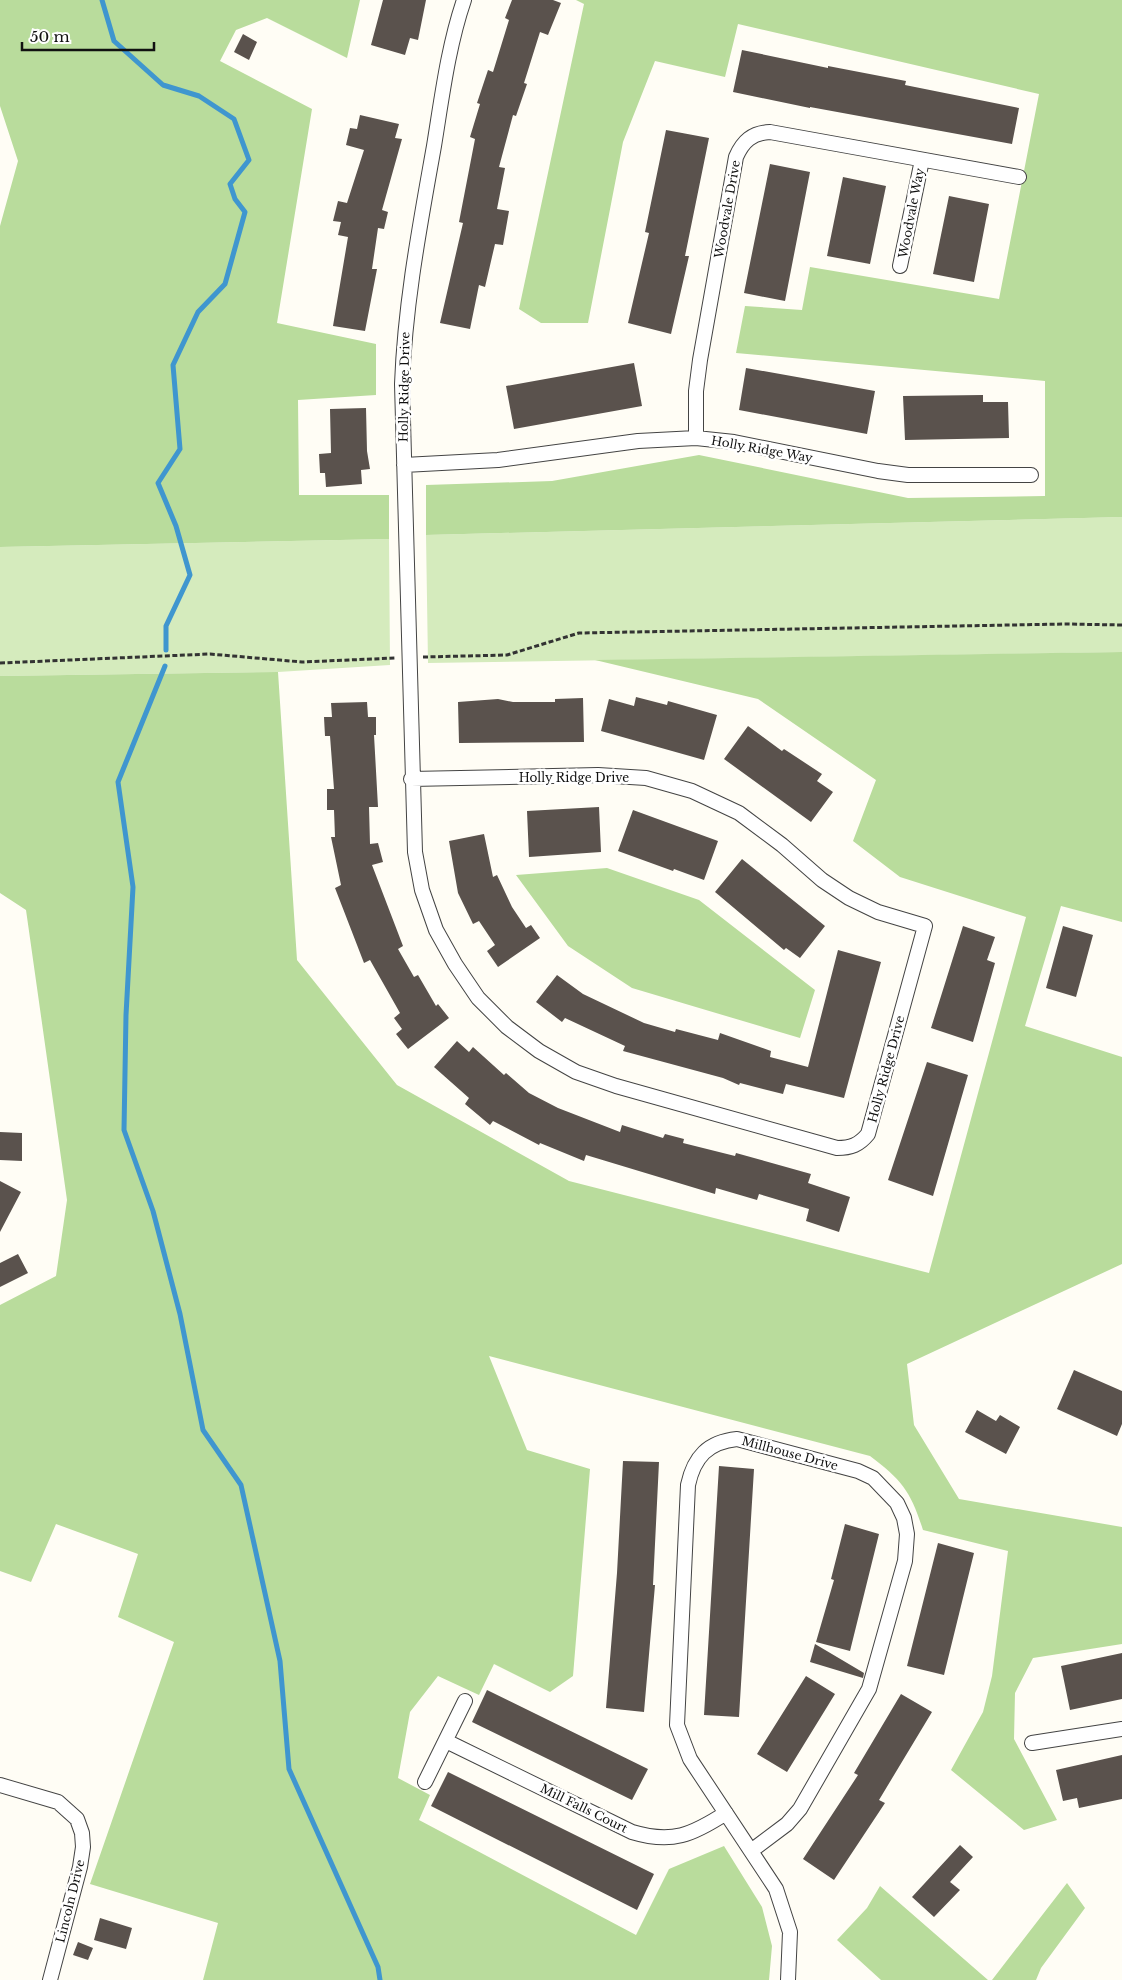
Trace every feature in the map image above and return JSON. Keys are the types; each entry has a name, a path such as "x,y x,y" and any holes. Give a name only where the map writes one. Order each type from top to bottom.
{"street":[{"name":"Holly Ridge Drive","path":"411,779 598,775 646,778 692,791 739,814 782,845 822,880 849,898 878,912 925,926 868,1134 860,1143 848,1148 837,1148 616,1086 576,1072 539,1051 507,1028 478,998 455,964 436,930 422,890 415,852 411,779 402,384 409,286 452,45 464,0"},
{"name":"Woodvale Drive","path":"696,438 696,391 700,360 736,157 741,146 749,138 758,133 770,132 1019,177"},
{"name":"Woodvale Way","path":"900,266 922,160"},
{"name":"Holly Ridge Way","path":"404,464 498,460 638,441 696,438 734,442 878,471 908,475 1031,474"},
{"name":"Millhouse Drive","path":"751,1851 787,1824 800,1809 870,1689 905,1561 908,1534 904,1518 897,1503 873,1478 858,1471 737,1439 724,1440 709,1447 698,1457 691,1469 688,1485 676,1710 677,1726 682,1743 726,1813 751,1851 776,1889 785,1911 790,1932 788,1980"},
{"path":"425,1782 465,1701"},
{"path":"1032,1743 1122,1729"},
{"name":"Mill Falls Court","path":"446,1741 632,1832 646,1836 660,1838 687,1835 701,1829 726,1813"},
{"name":"Lincoln Drive","path":"0,1785 58,1802 78,1819 82,1833 84,1847 80,1867 50,1980"}],"path":[{"path":"0,663 210,654 302,662 507,655 579,634 1055,624 1122,625"}],"green space":[{"path":"0,0 360,0 347,58 267,18 236,30 220,61 312,109 277,323 376,344 376,395 298,400 299,495 389,495 389,539 0,547 0,226 18,161 0,106"},
{"path":"576,0 1122,0 1122,517 426,535 426,485 552,481 699,455 908,498 1045,496 1045,381 736,353 745,306 802,310 810,267 999,299 1039,94 738,24 725,77 655,61 623,142 588,323 541,323 519,309 584,4"},
{"path":"1122,517 1122,652 428,663 426,535"},
{"path":"389,539 390,665 278,672 0,676 0,547"},
{"path":"1122,652 1122,922 1061,906 1025,1026 1122,1057 1122,1264 907,1364 914,1425 959,1499 1122,1527 1122,1644 1033,1658 1015,1693 1014,1739 1057,1820 1024,1830 951,1770 983,1712 992,1676 1008,1551 923,1530 914,1506 904,1488 890,1472 870,1456 489,1356 527,1450 590,1469 573,1676 550,1692 494,1664 479,1695 438,1676 410,1712 398,1778 430,1795 419,1820 636,1935 669,1869 724,1846 762,1907 772,1946 769,1980 203,1980 218,1923 90,1884 174,1642 118,1617 138,1554 56,1524 31,1582 0,1571 0,1305 56,1276 67,1200 26,910 0,893 0,676 278,672 297,960 397,1085 569,1181 929,1273 1026,917 900,877 853,841 876,780 758,699 595,660"},
{"path":"607,868 699,900 815,990 800,1038 632,988 568,946 516,875"},
{"path":"1067,1883 1085,1908 1041,1968 1036,1980 992,1980"},
{"path":"880,1886 988,1980 881,1980 837,1940 867,1908"}],"building":[{"path":"383,0 426,0 418,40 410,38 405,55 371,45"},
{"path":"512,0 553,0 561,3 548,35 540,32 524,83 527,84 516,116 513,115 499,167 505,168 497,209 509,211 503,245 495,244 485,287 479,285 470,329 440,323 463,223 459,222 475,139 470,137 480,104 477,103 488,70 493,72 509,20 505,18"},
{"path":"243,34 257,42 249,60 234,52"},
{"path":"742,50 828,68 828,66 906,81 905,85 1019,108 1012,144 810,108 733,92"},
{"path":"360,115 399,124 395,138 402,139 382,210 388,212 384,229 378,228 372,269 377,269 365,331 333,326 348,237 338,235 341,222 333,221 338,201 347,203 364,150 346,145 350,128 357,129"},
{"path":"666,130 709,138 685,256 689,256 671,334 628,323 649,233 645,232"},
{"path":"770,164 810,172 785,301 744,293"},
{"path":"843,177 886,186 870,264 827,256"},
{"path":"949,196 989,204 974,282 933,274"},
{"path":"634,363 642,406 514,429 506,386"},
{"path":"746,368 875,391 867,434 739,410"},
{"path":"983,395 983,402 1008,402 1009,438 905,440 903,396"},
{"path":"366,408 367,451 370,469 361,470 362,484 326,487 325,473 320,473 319,454 331,453 330,409"},
{"path":"636,697 667,705 668,701 717,715 704,760 601,731 609,699 634,706"},
{"path":"583,698 584,742 459,743 458,702 498,699 513,702 555,702 555,699"},
{"path":"367,702 368,717 376,717 376,735 374,735 378,807 369,807 370,844 378,843 383,862 372,865 403,946 398,949 414,977 418,975 436,1006 438,1004 449,1018 408,1049 396,1034 402,1029 394,1018 400,1013 370,960 364,963 335,888 341,885 331,837 335,837 334,810 327,810 327,789 334,789 330,736 325,736 324,717 332,717 331,703"},
{"path":"748,726 782,751 784,749 822,774 817,781 833,792 811,822 724,759"},
{"path":"599,807 601,852 529,857 527,811"},
{"path":"633,810 718,841 704,880 618,851"},
{"path":"484,834 493,877 497,875 512,907 526,928 531,925 540,938 498,967 487,951 495,945 479,921 473,924 458,893 449,841"},
{"path":"742,859 825,926 800,958 786,948 784,950 715,892"},
{"path":"963,926 995,937 987,960 995,963 973,1042 931,1028"},
{"path":"1063,926 1093,935 1076,997 1046,988"},
{"path":"838,950 881,962 844,1098 786,1084 783,1094 740,1083 739,1085 723,1078 623,1051 625,1046 565,1018 562,1022 536,1002 557,975 583,994 644,1023 675,1032 676,1029 718,1040 720,1033 771,1051 770,1057 808,1067"},
{"path":"457,1041 469,1052 473,1047 504,1075 506,1073 529,1093 558,1108 620,1132 622,1125 663,1138 665,1134 684,1139 683,1143 735,1156 736,1153 811,1174 808,1183 850,1197 839,1232 806,1221 809,1209 759,1194 757,1200 716,1188 715,1194 586,1155 584,1161 540,1143 539,1145 493,1121 490,1125 465,1104 469,1098 434,1067"},
{"path":"927,1062 968,1075 933,1196 888,1180"},
{"path":"0,1132 22,1133 22,1161 0,1160"},
{"path":"0,1181 21,1192 0,1232"},
{"path":"18,1254 28,1273 0,1287 0,1263"},
{"path":"1074,1370 1122,1391 1122,1424 1117,1436 1057,1409"},
{"path":"977,1410 996,1421 1000,1415 1020,1427 1006,1454 965,1432"},
{"path":"623,1461 659,1462 653,1585 655,1585 644,1712 606,1708 617,1573"},
{"path":"719,1466 754,1469 739,1717 704,1715"},
{"path":"845,1524 879,1534 850,1651 816,1642 834,1580 831,1579"},
{"path":"938,1543 974,1553 944,1675 907,1666"},
{"path":"815,1644 864,1673 863,1678 810,1662"},
{"path":"1122,1653 1122,1699 1070,1710 1061,1666"},
{"path":"806,1676 835,1694 787,1772 757,1754"},
{"path":"487,1690 648,1769 632,1800 472,1722"},
{"path":"901,1694 932,1712 879,1800 885,1803 834,1880 803,1859 858,1775 854,1773"},
{"path":"1122,1755 1122,1799 1079,1808 1077,1798 1063,1801 1056,1770"},
{"path":"448,1772 654,1874 637,1910 431,1806"},
{"path":"960,1845 973,1857 950,1882 960,1890 934,1917 912,1897"},
{"path":"100,1918 132,1928 126,1949 94,1940"},
{"path":"78,1942 93,1948 88,1960 73,1955"}],"waterway":[{"path":"102,0 114,41 163,85 199,96 234,119 249,160 230,184 235,199 245,212 225,284 198,312 173,365 180,449 158,483 176,526 190,575 166,626 166,650"},
{"path":"165,666 118,782 133,887 126,1015 124,1130 153,1211 180,1314 203,1430 241,1485 280,1661 289,1769 378,1967 380,1980"}]}
